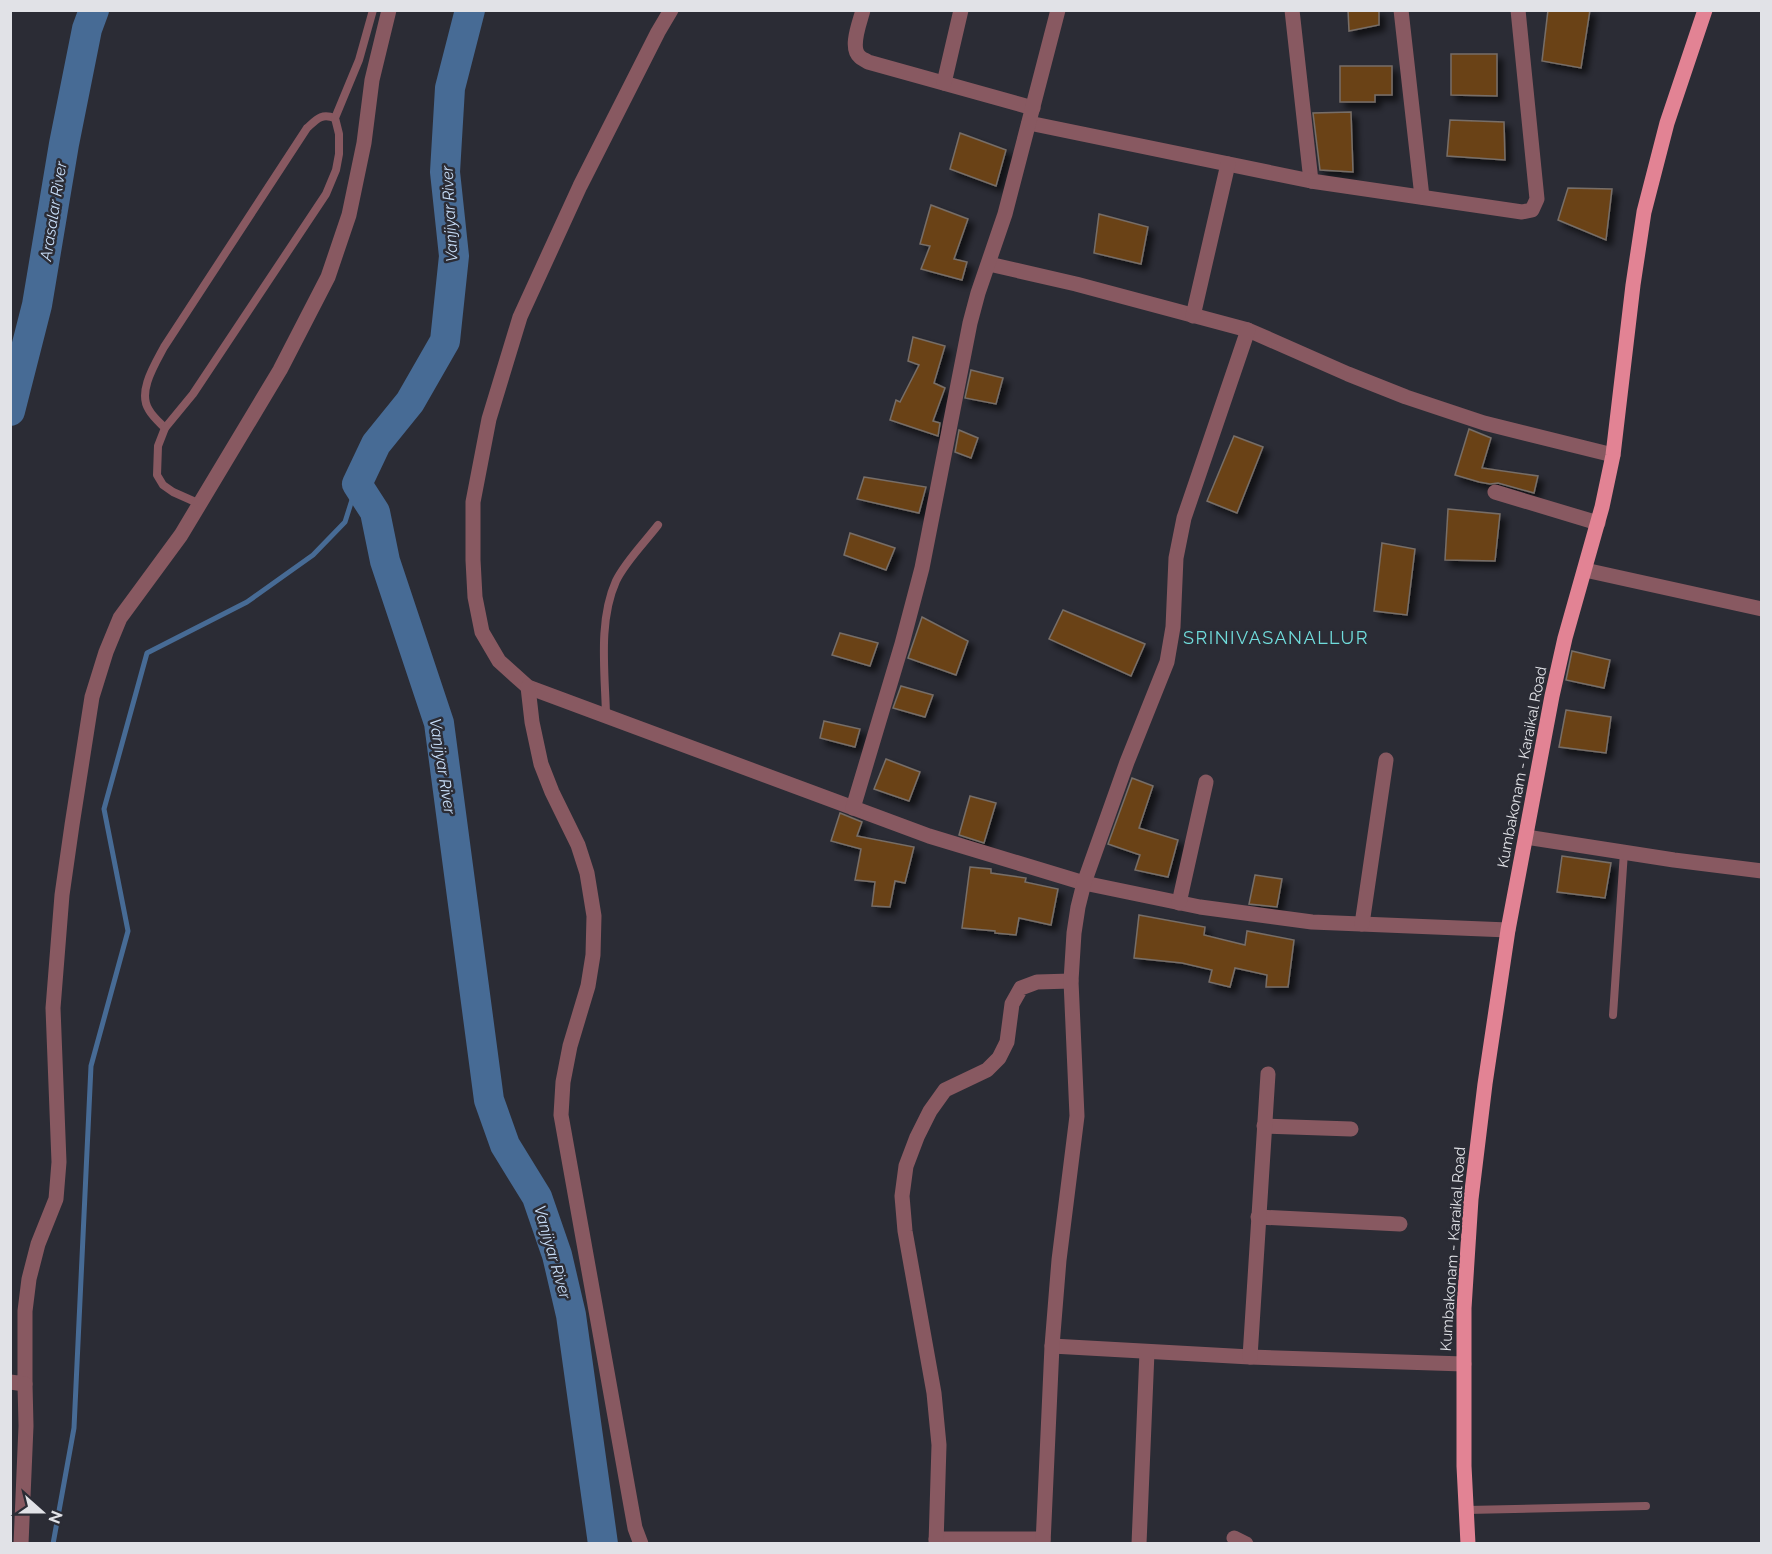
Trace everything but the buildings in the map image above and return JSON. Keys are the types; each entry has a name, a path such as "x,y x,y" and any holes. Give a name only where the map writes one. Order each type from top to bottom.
{"main road":[{"name":"Kumbakonam - Karaikal Road","path":"1468,1544 1464,1466 1464,1308 1471,1199 1485,1084 1509,930 1563,650 1598,523 1613,455 1644,212 1667,123 1705,10"}],"street":[{"path":"21,1544 26,1426 18,1383 29,1279 38,1244 56,1199 59,1162 53,1008 62,895 92,697 106,652 120,618 181,536 280,370 328,277 349,215 364,143 372,80 389,10"},
{"path":"671,10 579,186 520,317 489,419 473,502 473,560 475,597 482,632 500,660 528,687 930,836 1084,884 1179,903 1312,922 1509,930"},
{"path":"863,10 855,40 855,51 859,57 868,62 944,83 1031,116 1228,164 1311,181 1522,212 1532,210 1537,199 1518,10"},
{"path":"944,83 962,10"},
{"path":"853,808 922,568 970,323 1005,214 1058,10"},
{"path":"1292,10 1311,181"},
{"path":"1401,10 1422,197"},
{"path":"1193,315 1228,164"},
{"path":"989,264 1076,284 1248,330 1406,397 1484,423 1613,455"},
{"path":"1071,981 1037,982 1021,988 1012,1004 1006,1042 999,1058 987,1070 945,1090 916,1137 906,1166 902,1196 905,1231 934,1393 939,1445 936,1541 1043,1541 1052,1346 1059,1260 1077,1116 1071,981 1078,907 1127,762 1167,662 1173,627 1176,558 1184,518 1248,330"},
{"path":"1496,492 1598,523"},
{"path":"1585,570 1761,609"},
{"path":"528,687 532,722 542,764 552,792 578,845 587,873 594,916 593,955 588,986 570,1046 563,1082 561,1115 635,1528 641,1544"},
{"path":"1362,924 1386,760"},
{"path":"1179,903 1206,782"},
{"path":"1526,837 1761,871"},
{"path":"1250,1357 1268,1074"},
{"path":"1264,1126 1351,1129"},
{"path":"1258,1217 1400,1224"},
{"path":"1052,1346 1250,1357 1464,1364"},
{"path":"1139,1544 1147,1352"}],"lane":[{"path":"200,504 163,485 157,475 158,446 165,428 200,385 326,194 336,170 339,154 339,134 335,118 358,60 373,10"},
{"path":"165,428 147,408 146,400 149,375 164,347 307,128 320,117 327,115 335,118"},
{"path":"606,715 605,622 610,599 617,579 658,525"},
{"path":"1613,1015 1624,852"},
{"path":"1467,1510 1646,1506"}],"waterway":[{"name":"Arasalar River","path":"10,411 37,305 64,144 87,29 94,10"},
{"name":"Vanjiyar River","path":"470,10 450,88 445,172 454,256 445,341 410,402 376,444 357,484 375,512 385,561 439,723 489,1100 505,1145 537,1197 557,1255 571,1315 603,1544"},
{"path":"53,1544 74,1428 91,1066 128,931 104,809 147,653 247,602 313,555 345,522 357,484"}],"district":[{"name":"SRINIVASANALLUR","path":"1276,638"}]}
